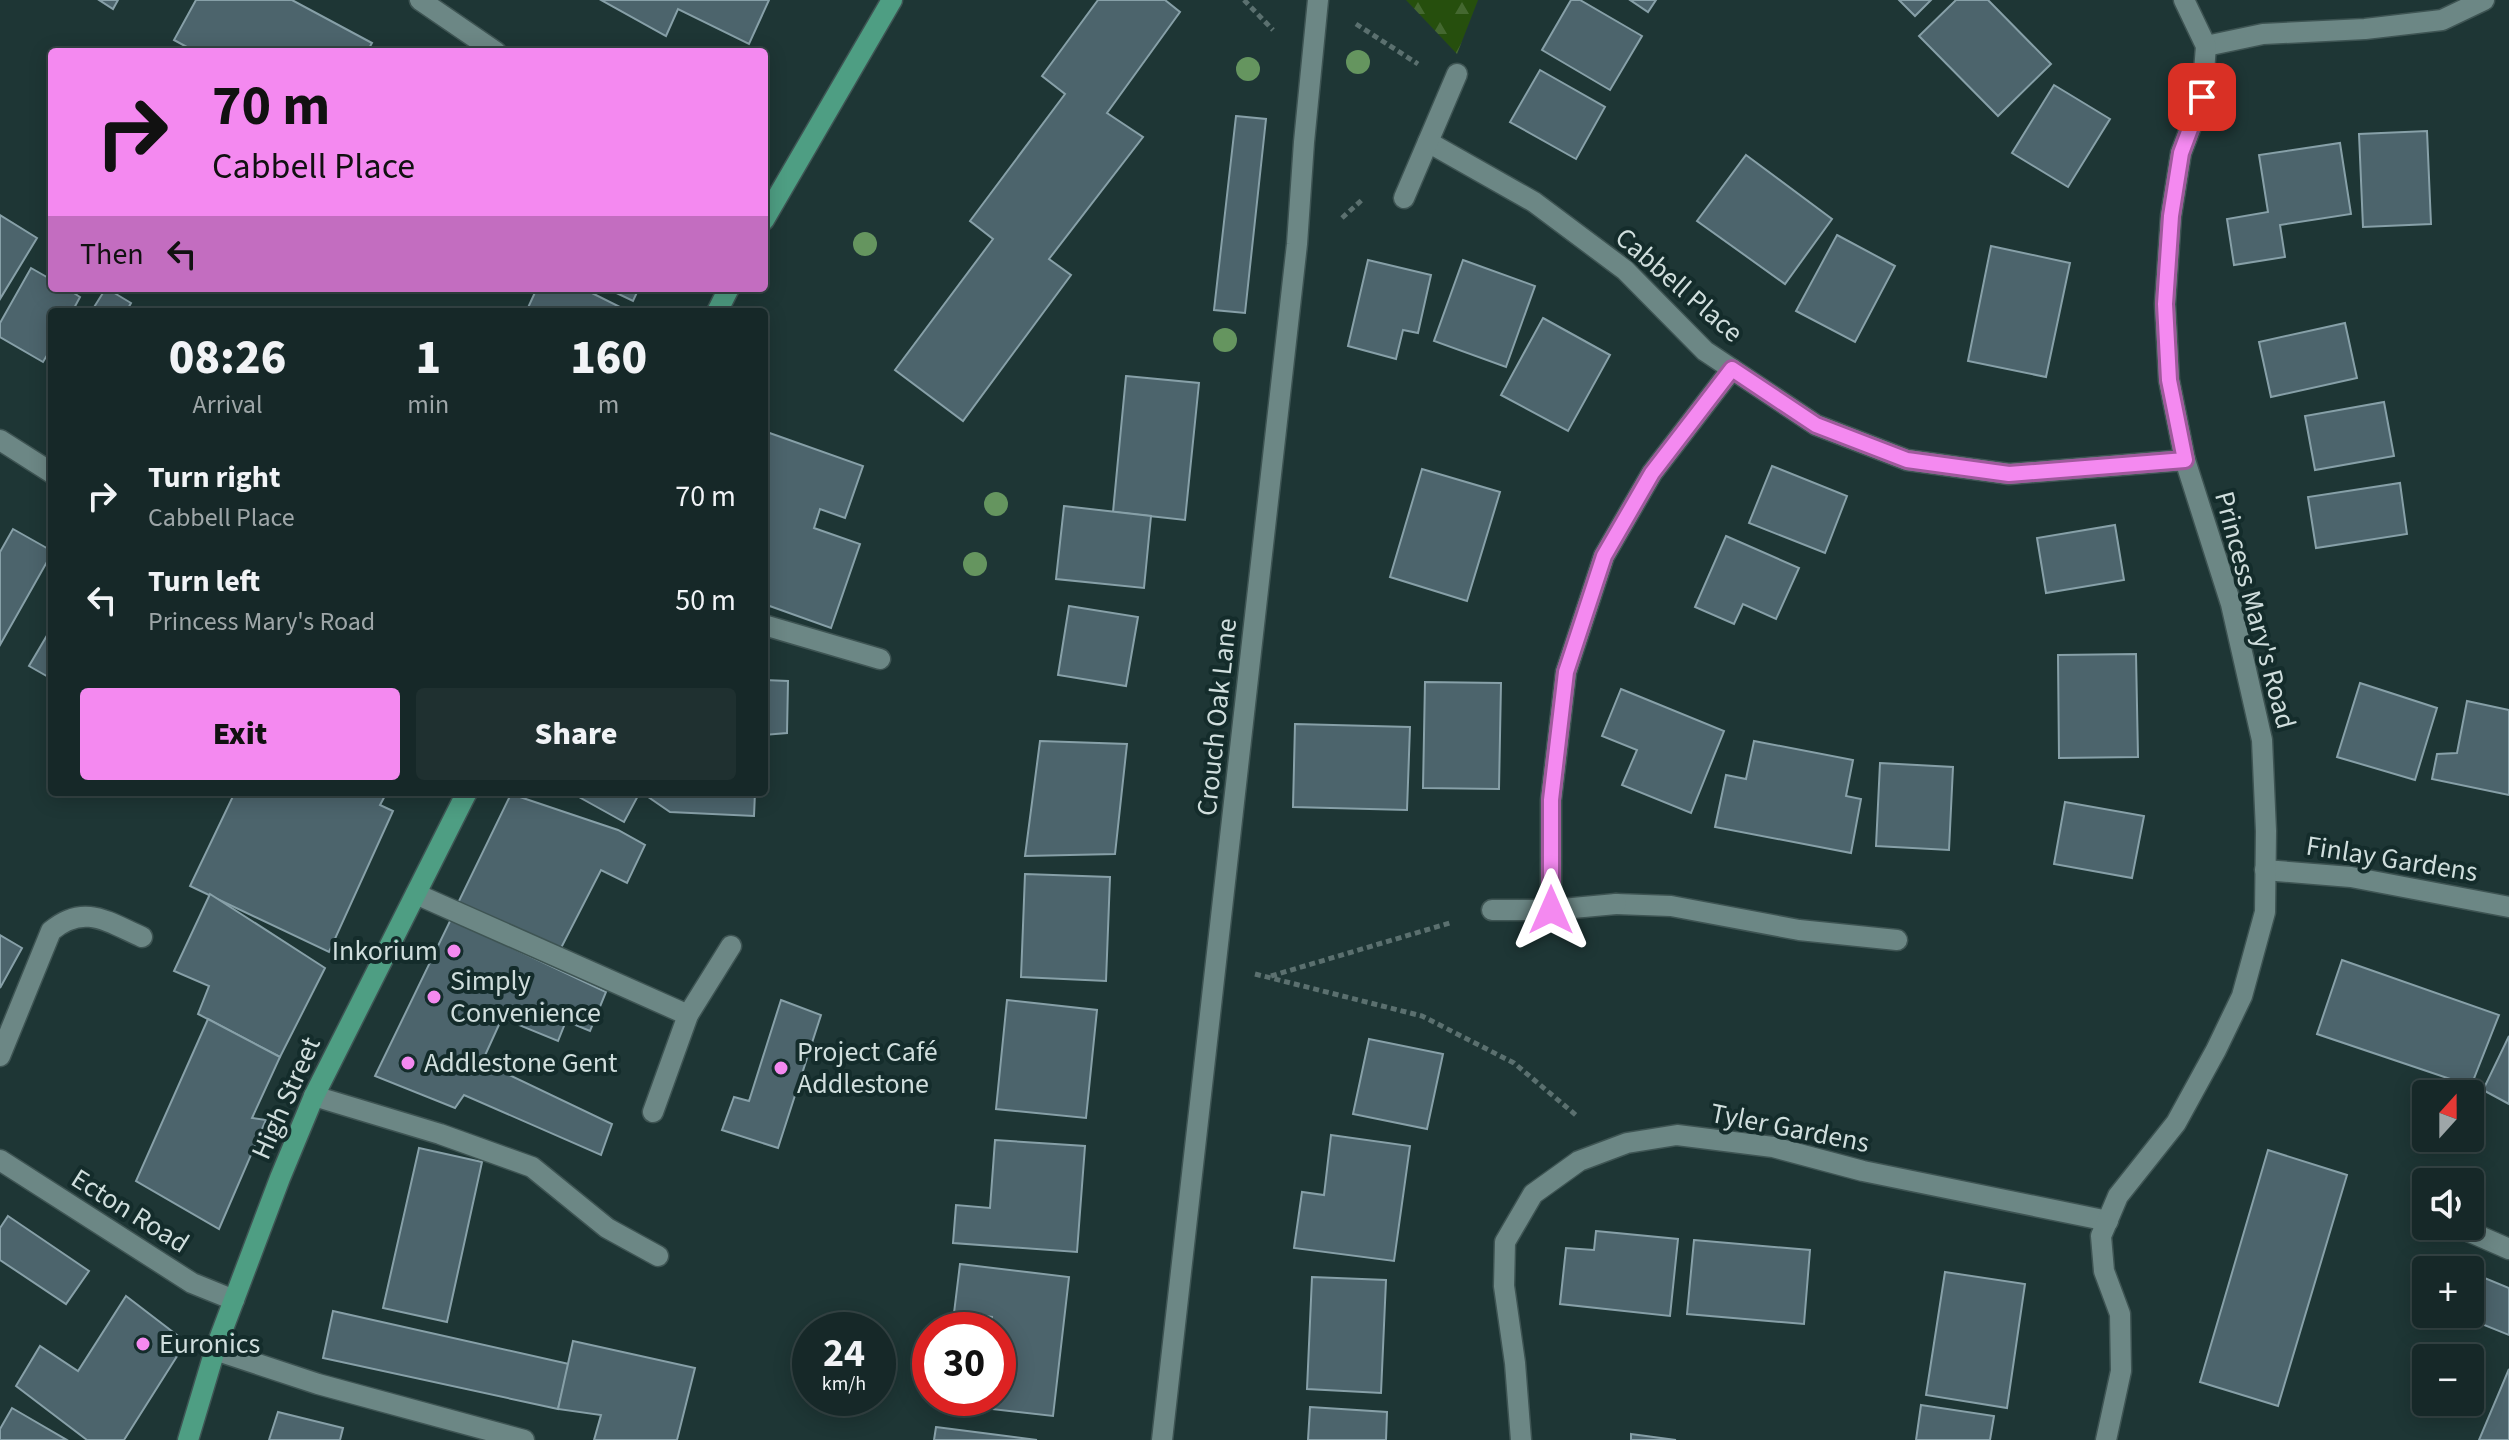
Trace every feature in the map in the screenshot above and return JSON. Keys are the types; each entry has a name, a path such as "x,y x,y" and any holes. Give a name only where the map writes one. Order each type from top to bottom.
{"main road":[{"path":"770,195 892,0"},
{"name":"High Street","path":"188,1440 215,1350 314,1096 465,796"}],"street":[{"path":"420,0 490,48"},
{"name":"Crouch Oak Lane","path":"1162,1440 1297,244 1318,0"},
{"path":"2184,0 2206,46 2263,34 2365,29 2442,20 2484,0"},
{"name":"Princess Mary's Road","path":"2106,1440 2121,1371 2120,1314 2104,1271 2101,1236 2118,1196 2176,1123 2242,996 2265,912 2262,740 2231,604 2185,460 2169,380 2165,304 2171,216 2181,153 2202,97 2206,46"},
{"path":"1404,198 1455,80"},
{"name":"Cabbell Place","path":"1428,142 1534,202 1625,270 1705,351 1816,425 1907,460 2009,474 2185,460"},
{"path":"1551,910 1551,800 1566,672 1604,556 1652,473 1732,369"},
{"path":"0,440 48,470"},
{"path":"768,626 880,659"},
{"name":"Finlay Gardens","path":"2265,870 2351,877 2509,907"},
{"path":"416,894 688,1015"},
{"path":"1492,910 1551,910 1616,904 1671,906 1799,930 1897,940"},
{"path":"0,1056 51,931 65,920 92,916 142,937"},
{"path":"653,1112 688,1015 731,946"},
{"path":"314,1096 440,1134 532,1167 607,1228 658,1256"},
{"name":"Tyler Gardens","path":"1521,1440 1515,1363 1504,1286 1505,1242 1533,1194 1579,1161 1627,1143 1677,1135 1773,1147 1863,1171 2108,1221"},
{"name":"Ecton Road","path":"0,1160 192,1283 234,1300"},
{"path":"2484,1238 2509,1249"},
{"path":"215,1350 318,1384 524,1440"}],"path":[{"path":"1355,23 1455,80"},
{"path":"1492,910 1270,976 1422,1016 1514,1063 1615,1148"}],"green space":[{"path":"1406,0 1478,0 1457,54"}],"building":[{"path":"99,0 118,0 113,9"},
{"path":"196,0 292,0 372,43 369,48 189,48 174,40"},
{"path":"601,0 769,0 749,44 678,9 666,36"},
{"path":"1098,0 1165,0 1180,12 1107,113 1143,137 1049,259 1071,275 963,421 895,370 993,239 970,221 1065,94 1042,76"},
{"path":"1571,0 1580,0 1642,36 1610,90 1542,50"},
{"path":"1630,0 1656,0 1648,12"},
{"path":"1899,0 1931,0 1915,16"},
{"path":"1956,0 1988,0 2051,64 1998,116 1919,36"},
{"path":"1540,70 1605,107 1576,159 1510,122"},
{"path":"2054,85 2110,119 2068,187 2012,153"},
{"path":"1236,116 1266,119 1245,313 1214,310"},
{"path":"2427,131 2431,224 2363,227 2359,134"},
{"path":"2340,143 2351,214 2280,225 2285,257 2234,265 2227,219 2268,212 2259,155"},
{"path":"1746,155 1832,219 1785,284 1697,221"},
{"path":"0,215 37,238 0,299"},
{"path":"1837,235 1895,266 1855,342 1796,311"},
{"path":"1991,246 2070,263 2046,377 1968,361"},
{"path":"1368,260 1431,275 1418,333 1403,330 1396,359 1348,346"},
{"path":"1463,260 1535,286 1506,367 1434,341"},
{"path":"31,268 48,278 48,292 72,292 80,297 74,308 48,308 48,354 43,362 0,337 0,323"},
{"path":"104,292 113,292 131,303 128,308 94,308"},
{"path":"535,292 590,292 620,307 620,308 528,308"},
{"path":"614,292 637,292 633,301"},
{"path":"1543,318 1610,355 1568,431 1501,395"},
{"path":"2345,323 2357,378 2271,397 2259,342"},
{"path":"1126,376 1199,383 1185,520 1113,512"},
{"path":"2384,402 2394,456 2315,470 2305,416"},
{"path":"768,432 863,466 845,518 820,509 814,528 860,544 831,628 768,605"},
{"path":"1772,466 1847,496 1825,553 1749,523"},
{"path":"1422,469 1500,492 1467,601 1390,577"},
{"path":"2400,483 2407,534 2316,548 2308,497"},
{"path":"1064,506 1151,516 1144,588 1056,579"},
{"path":"2115,525 2124,580 2046,593 2037,538"},
{"path":"13,529 48,549 48,560 0,645 0,552"},
{"path":"1726,536 1799,568 1776,619 1743,604 1734,624 1695,607"},
{"path":"1069,606 1138,617 1126,686 1058,675"},
{"path":"48,634 48,677 29,666"},
{"path":"2136,654 2138,757 2059,758 2058,655"},
{"path":"768,680 788,681 787,733 768,735"},
{"path":"1425,682 1501,683 1499,789 1423,788"},
{"path":"2360,683 2437,708 2415,780 2337,757"},
{"path":"1621,689 1724,731 1691,813 1622,785 1637,750 1602,736"},
{"path":"2467,701 2509,710 2509,795 2432,779 2437,754 2457,753"},
{"path":"1295,724 1410,727 1407,810 1293,807"},
{"path":"1040,741 1127,744 1115,854 1025,856"},
{"path":"1754,741 1853,760 1846,796 1861,799 1851,853 1715,827 1726,775 1746,779"},
{"path":"1880,763 1953,767 1949,850 1876,846"},
{"path":"233,796 385,796 380,805 393,811 329,952 190,886"},
{"path":"510,796 618,830 645,845 627,883 601,870 561,948 458,903"},
{"path":"577,796 638,796 624,822"},
{"path":"647,796 755,796 754,816 670,812"},
{"path":"2065,802 2144,816 2132,878 2054,864"},
{"path":"1025,874 1110,877 1106,981 1021,977"},
{"path":"210,894 325,968 280,1057 198,1014 209,986 174,971"},
{"path":"451,919 606,992 590,1031 566,1021 558,1041 502,1018 482,1062 612,1124 601,1155 464,1095 455,1108 375,1076"},
{"path":"0,935 22,948 0,988"},
{"path":"2342,960 2499,1015 2473,1080 2453,1080 2317,1034"},
{"path":"781,1000 821,1015 778,1148 722,1130 734,1097 749,1101"},
{"path":"1007,1000 1097,1010 1086,1118 996,1109"},
{"path":"208,1019 280,1057 252,1118 266,1120 219,1229 136,1181"},
{"path":"2509,1036 2509,1104 2484,1088"},
{"path":"1369,1039 1443,1054 1427,1129 1353,1114"},
{"path":"1331,1135 1410,1146 1394,1261 1294,1248 1302,1192 1324,1195"},
{"path":"995,1140 1085,1146 1077,1252 953,1243 956,1205 990,1208"},
{"path":"419,1148 482,1162 447,1322 383,1308"},
{"path":"2268,1150 2347,1175 2278,1406 2200,1382"},
{"path":"8,1216 89,1271 66,1304 0,1260 0,1228"},
{"path":"1596,1231 1678,1239 1670,1316 1560,1304 1566,1248 1594,1250"},
{"path":"1694,1240 1810,1250 1804,1324 1687,1314"},
{"path":"960,1264 1069,1277 1053,1416 1016,1412 1016,1312 954,1312"},
{"path":"1945,1272 2025,1284 2007,1408 1926,1395"},
{"path":"1312,1277 1386,1280 1381,1393 1307,1389"},
{"path":"2484,1278 2509,1288 2509,1335 2484,1325"},
{"path":"126,1296 186,1342 124,1440 87,1440 16,1386 40,1346 78,1371"},
{"path":"333,1311 569,1364 558,1409 323,1358"},
{"path":"573,1341 695,1368 677,1440 594,1440 601,1415 558,1409"},
{"path":"2509,1369 2509,1440 2479,1440"},
{"path":"1921,1405 1994,1416 1990,1440 1916,1440"},
{"path":"1310,1407 1387,1412 1386,1440 1308,1440"},
{"path":"12,1408 67,1440 0,1440 0,1429"},
{"path":"278,1412 343,1428 340,1440 269,1440"},
{"path":"936,1427 1037,1440 934,1440"},
{"path":"1631,1434 1676,1440 1631,1440"}],"place":[{"name":"Inkorium","path":"454,951"},
{"name":"Simply Convenience","path":"434,997"},
{"name":"Addlestone Gent","path":"408,1063"},
{"name":"Project Café Addlestone","path":"781,1068"},
{"name":"Euronics","path":"143,1344"}],"route":[{"path":"1551,910 1551,800 1566,672 1604,556 1652,473 1732,369 1816,425 1907,460 2009,474 2185,460 2169,380 2165,304 2171,216 2181,153 2202,97"}]}
